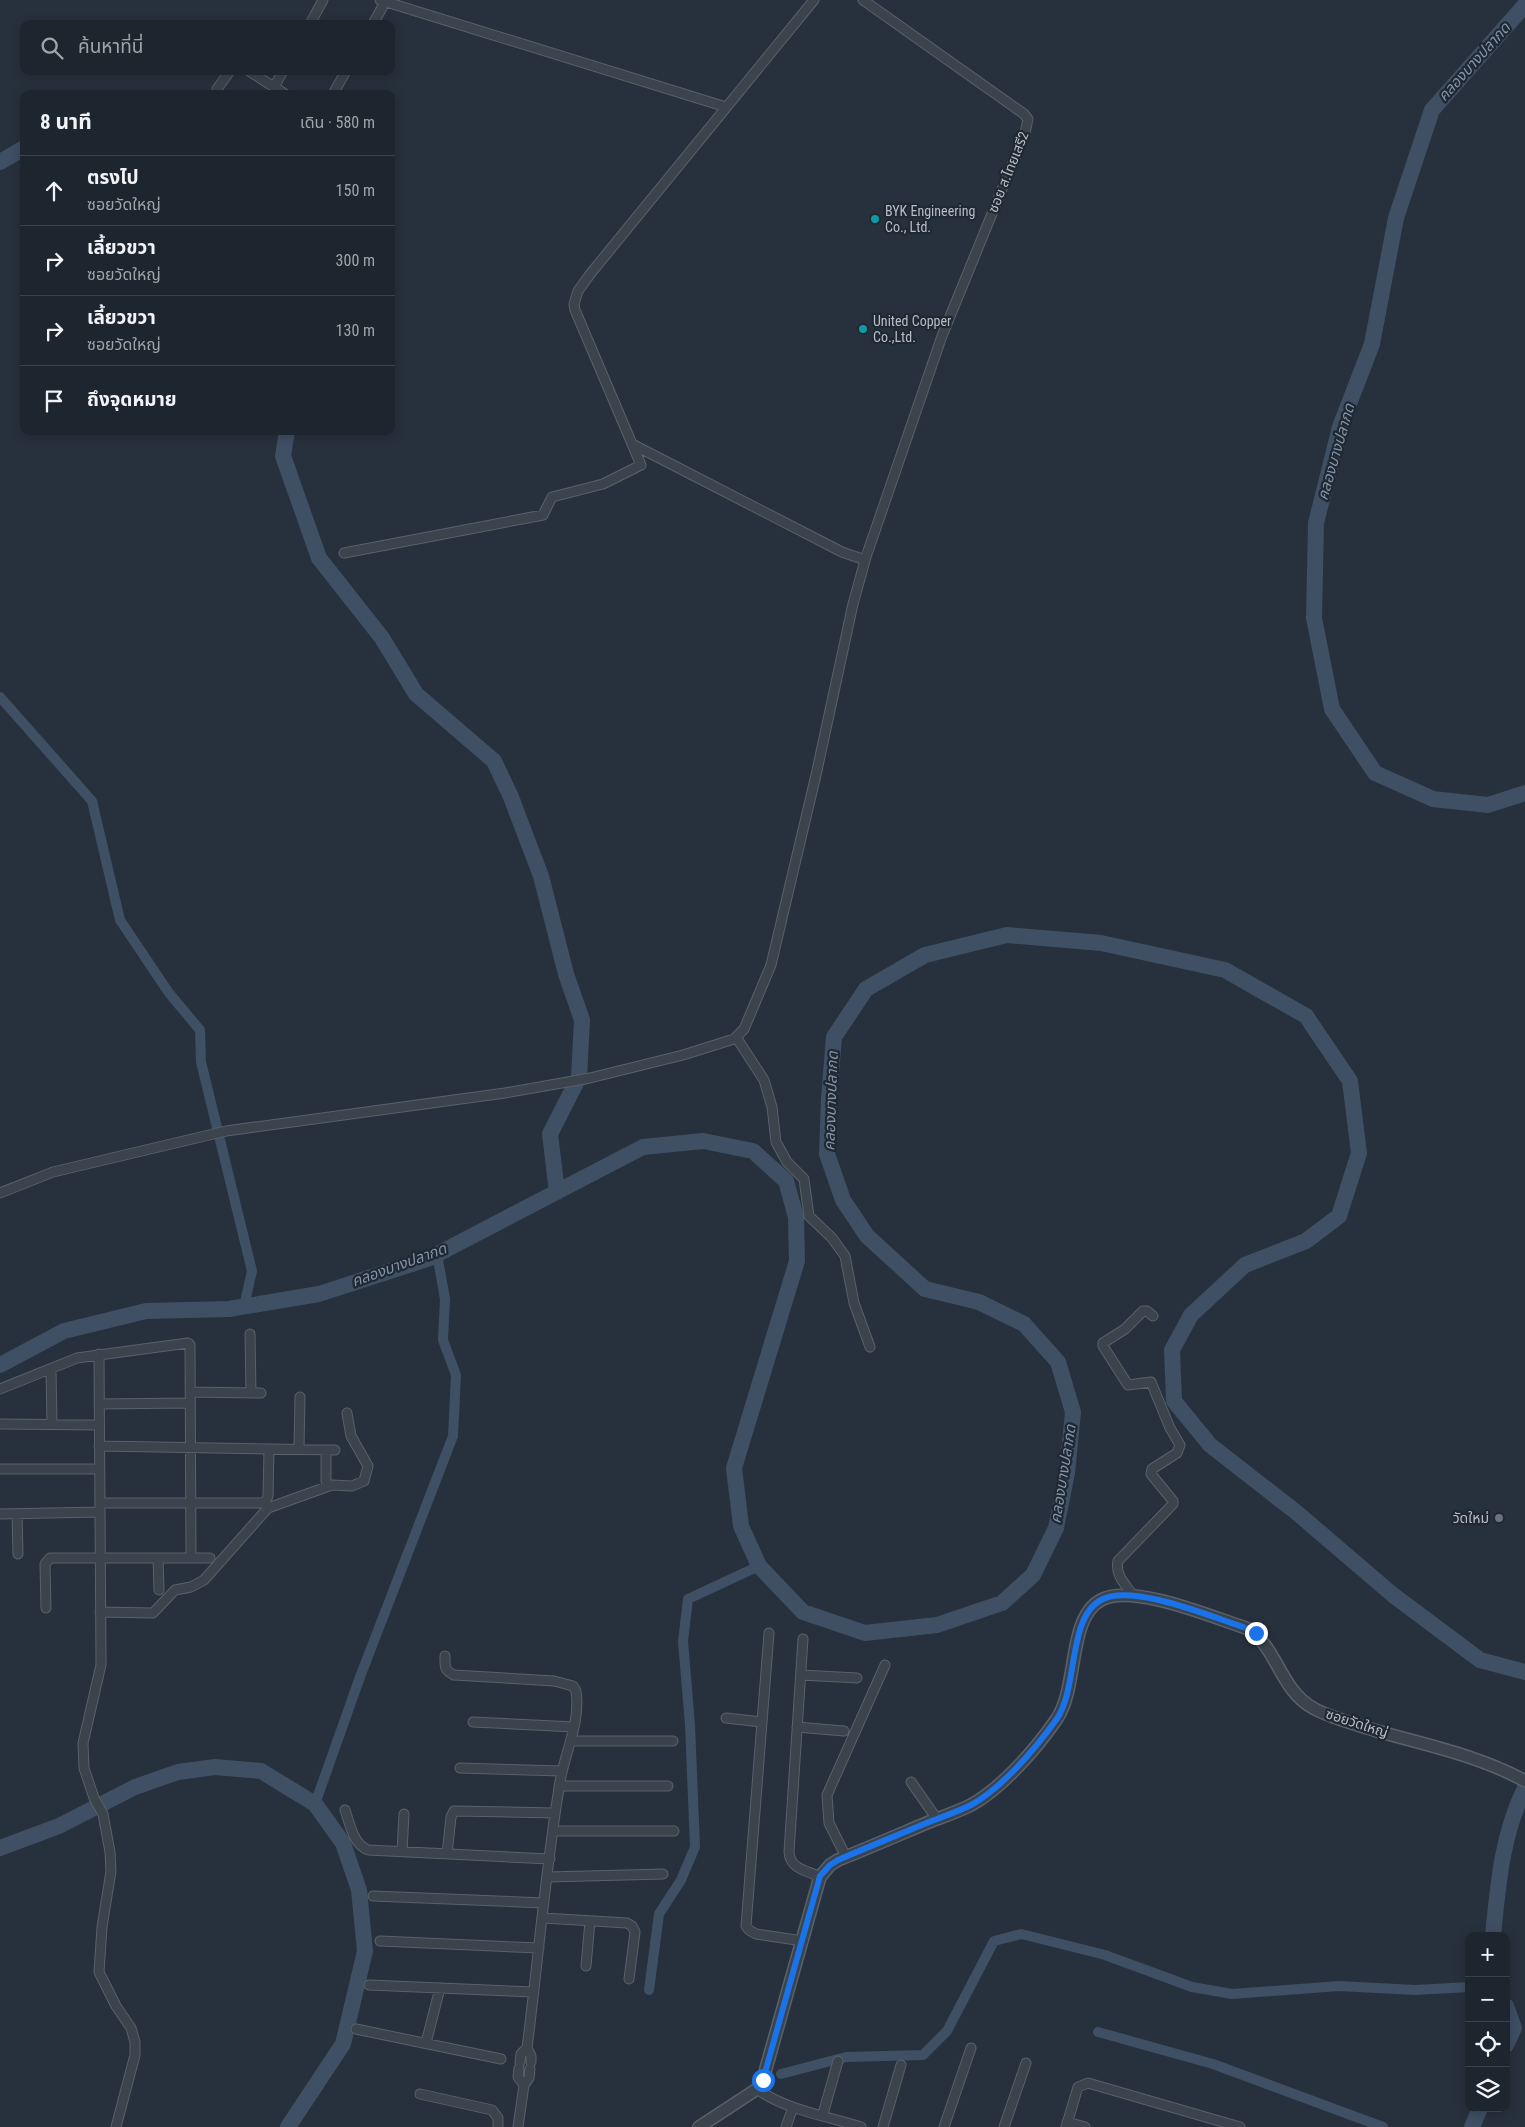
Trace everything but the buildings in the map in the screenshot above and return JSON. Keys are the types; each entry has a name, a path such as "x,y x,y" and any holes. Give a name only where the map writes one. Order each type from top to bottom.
{"street":[{"path":"312,20 323,0"},
{"path":"344,553 542,515 552,497 603,484 641,465 575,310 575,298 585,281 814,0"},
{"name":"ซอย ส.ไทยเสรี2","path":"863,0 1024,114 1028,119 1022,141 942,336 866,557"},
{"path":"375,20 383,1 726,107"},
{"path":"217,90 227,75"},
{"path":"255,75 279,90"},
{"path":"274,87 281,75"},
{"path":"335,90 344,75"},
{"path":"632,444 842,552 862,559 866,557"},
{"path":"0,1193 53,1172 226,1131 486,1096 590,1078 683,1055 736,1037 744,1029 771,965 816,775 852,604 866,557"},
{"path":"736,1037 764,1080 772,1107 776,1142 787,1162 804,1179 809,1216 832,1238 845,1256 854,1303 870,1347"},
{"path":"1132,1594 1118,1575 1116,1568 1118,1561 1173,1504 1173,1501 1152,1474 1152,1470 1180,1448 1152,1382 1128,1385 1103,1346 1103,1343 1125,1329 1143,1311 1147,1311 1153,1316"},
{"path":"250,1334 251,1393"},
{"path":"0,1389 77,1358 188,1343 190,1346 191,1558"},
{"path":"99,1354 101,1665 83,1743 84,1768 94,1798 103,1814 111,1871 98,1967 104,1983 131,2028 136,2042 135,2055 116,2127"},
{"path":"51,1368 52,1424"},
{"path":"190,1392 261,1393"},
{"path":"300,1397 300,1448"},
{"path":"99,1404 190,1403"},
{"path":"100,1612 153,1613 175,1590 191,1587 204,1580 268,1508 332,1485 352,1486 364,1481 368,1466 351,1436 347,1413"},
{"path":"0,1424 99,1425"},
{"path":"99,1446 330,1450 326,1481"},
{"path":"0,1514 100,1507 261,1503 266,1501 269,1449"},
{"path":"0,1469 100,1469"},
{"path":"17,1514 18,1554"},
{"path":"46,1608 45,1564 50,1558 210,1558"},
{"path":"158,1558 159,1590"},
{"name":"ซอยวัดใหญ่","path":"820,1876 830,1865 846,1857 971,1805 991,1791 1017,1767 1057,1719 1065,1703 1080,1626 1090,1608 1101,1600 1115,1595 1132,1594 1150,1597 1246,1628 1256,1633 1285,1682 1298,1697 1312,1708 1337,1719 1470,1759 1525,1781"},
{"path":"769,1633 746,1926 756,1934 803,1941"},
{"path":"699,2127 757,2089 774,2046 820,1876 794,1865 790,1861 803,1640"},
{"path":"446,1656 444,1668 447,1672 454,1675 554,1681 573,1686 577,1697 572,1741 562,1771 555,1813 528,2048 532,2056 529,2078 524,2085 518,2127"},
{"path":"846,1857 829,1823 827,1795 885,1665"},
{"path":"801,1675 857,1678"},
{"path":"726,1718 762,1722"},
{"path":"473,1722 574,1727"},
{"path":"797,1727 844,1731"},
{"path":"572,1741 673,1741"},
{"path":"460,1768 562,1771"},
{"path":"911,1782 937,1819"},
{"path":"559,1786 668,1786"},
{"path":"345,1810 360,1847 368,1850 550,1859"},
{"path":"447,1854 451,1817 454,1812 555,1813"},
{"path":"402,1852 404,1814"},
{"path":"553,1832 674,1830"},
{"path":"548,1877 663,1874"},
{"path":"373,1896 544,1903"},
{"path":"543,1918 627,1923 632,1926 635,1932 629,1979"},
{"path":"586,1966 590,1921"},
{"path":"380,1941 539,1948"},
{"path":"369,1985 534,1992"},
{"path":"426,2043 440,1988"},
{"path":"356,2029 501,2059"},
{"path":"524,2085 518,2077 519,2065 521,2054 528,2048"},
{"path":"944,2127 971,2048"},
{"path":"822,2114 838,2061"},
{"path":"1004,2127 1026,2063"},
{"path":"883,2127 901,2065"},
{"path":"1085,2127 1067,2124 1078,2087 1088,2083 1240,2127"},
{"path":"757,2089 769,2097 793,2106 861,2127"},
{"path":"420,2094 492,2110 498,2118 498,2127"},
{"path":"786,2127 793,2106"}],"waterway":[{"name":"คลองบางปลากด","path":"1525,5 1432,110 1396,218 1372,344 1340,427 1316,523 1314,618 1332,709 1375,773 1433,799 1488,805 1525,793"},
{"path":"0,162 20,150"},
{"path":"286,435 283,456 319,558 382,638 416,694 494,761 511,797 541,876 566,974 582,1020 579,1077 550,1134 557,1192"},
{"path":"0,697 92,801 120,920 169,993 200,1030 201,1062 252,1271 244,1306"},
{"name":"คลองบางปลากด","path":"0,1365 64,1331 146,1311 229,1309 319,1294 430,1258 643,1147 703,1141 753,1151 786,1181 796,1217 797,1261 734,1468 741,1526 759,1566 803,1612 865,1633 937,1625 1002,1603 1033,1575 1056,1528 1067,1473 1073,1412 1058,1362 1024,1324 979,1302 925,1289 867,1236 843,1200 827,1154 834,1037 866,989 925,955 1007,935 1101,943 1225,970 1306,1016 1350,1081 1359,1153 1339,1216 1306,1241 1245,1265 1191,1315 1172,1350 1174,1401 1210,1445 1296,1512 1393,1595 1480,1660 1525,1672"},
{"path":"315,1804 360,1677 453,1436 456,1375 443,1340 445,1299 437,1254"},
{"path":"649,1990 659,1914 681,1880 695,1847 690,1725 683,1641 688,1599 759,1566"},
{"path":"0,1848 59,1826 135,1787 178,1772 215,1767 261,1771 315,1804 343,1843 359,1890 365,1951 343,2044 288,2127"},
{"path":"1493,1932 1502,1860 1511,1823 1525,1788"},
{"path":"781,2074 846,2057 923,2055 947,2031 994,1941 1021,1934 1105,1955 1192,1987 1232,1994 1339,1986 1415,1990 1465,1987"},
{"path":"1510,2017 1514,2028 1510,2036"},
{"path":"1098,2032 1213,2064 1383,2127"},
{"path":"1472,2127 1478,2112"}],"place":[{"name":"BYK Engineering Co., Ltd.","path":"875,219"},
{"name":"United Copper Co.,Ltd.","path":"863,329"},
{"name":"วัดใหม่","path":"1499,1518"}],"route":[{"path":"763,2080 820,1876 830,1865 838,1860 971,1805 991,1791 1017,1767 1057,1719 1065,1703 1080,1626 1090,1608 1101,1600 1115,1595 1132,1594 1150,1597 1246,1628 1256,1633"}]}
